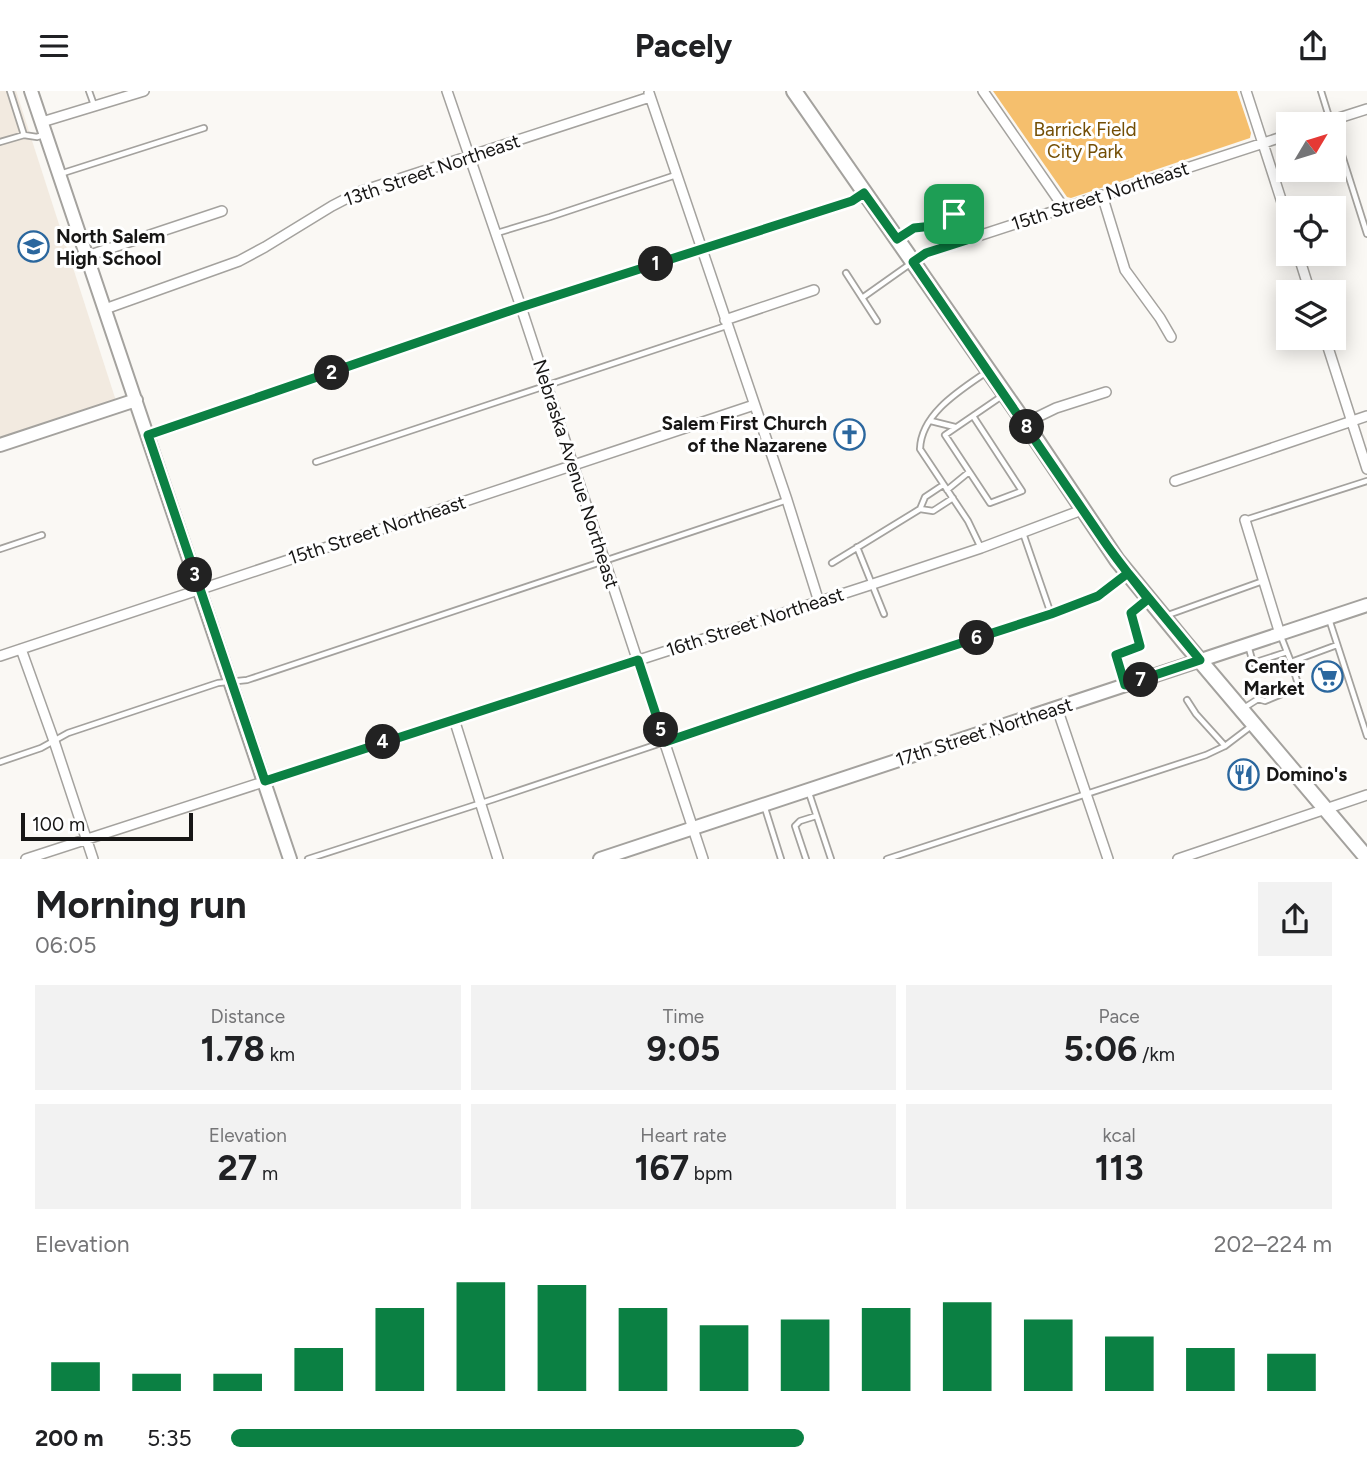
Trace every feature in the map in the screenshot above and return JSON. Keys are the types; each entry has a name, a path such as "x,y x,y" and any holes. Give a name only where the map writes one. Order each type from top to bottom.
{"main road":[{"path":"794,91 1117,560 1367,858"}],"street":[{"path":"31,91 290,859"},
{"path":"44,128 94,106 144,91"},
{"name":"Nebraska Avenue Northeast","path":"447,91 703,859"},
{"path":"982,91 1064,208"},
{"path":"1246,91 1280,196"},
{"path":"649,94 819,602"},
{"name":"13th Street Northeast","path":"105,309 239,261 331,205 359,192 649,94"},
{"path":"1346,119 1367,109"},
{"name":"15th Street Northeast","path":"913,262 926,253 1276,139"},
{"path":"148,435 521,307 852,201 864,193"},
{"path":"1102,195 1125,270 1160,317 1171,337"},
{"path":"87,256 222,211"},
{"path":"726,323 814,290"},
{"path":"1329,350 1367,469"},
{"path":"1025,423 1056,408 1106,392"},
{"path":"0,445 136,400"},
{"name":"15th Street Northeast","path":"0,656 754,405"},
{"path":"1175,481 1367,416"},
{"name":"16th Street Northeast","path":"26,859 819,602 981,548 1082,510"},
{"path":"1245,520 1280,633"},
{"name":"17th Street Northeast","path":"600,859 1367,605"},
{"path":"21,649 93,859"},
{"path":"1057,708 1108,859"},
{"path":"454,719 498,859"},
{"path":"1178,859 1207,854 1367,795"}],"lane":[{"path":"10,91 24,135"},
{"path":"89,91 94,106"},
{"path":"1321,91 1328,112"},
{"path":"0,142 24,135 37,137 44,128"},
{"path":"60,174 204,128"},
{"path":"1346,169 1367,234"},
{"path":"496,233 676,175"},
{"path":"897,239 914,228 933,226 954,214 964,217 970,223 976,237"},
{"path":"862,298 913,262"},
{"path":"846,273 877,321"},
{"path":"316,462 726,323"},
{"path":"981,548 968,521 920,449 922,433 939,409 952,396 989,371"},
{"path":"972,416 1022,491 990,503 945,435 956,428 972,416 1004,394"},
{"path":"931,421 956,428"},
{"path":"832,563 920,509 925,498 970,472"},
{"path":"1245,520 1367,481"},
{"path":"920,509 933,511 953,498"},
{"path":"0,762 41,748 68,733 218,683 247,680 786,500"},
{"path":"1023,532 1051,614"},
{"path":"0,549 42,535"},
{"path":"857,547 884,614"},
{"path":"308,859 1051,614 1098,596 1128,573"},
{"path":"1164,617 1263,581"},
{"path":"1125,685 1116,655 1140,646 1131,613 1148,599"},
{"path":"1328,618 1364,718 1367,736"},
{"path":"1241,709 1258,699 1265,701 1299,687 1280,633"},
{"path":"1248,644 1253,663 1287,652"},
{"path":"1291,662 1337,645"},
{"path":"1187,700 1225,746"},
{"path":"887,859 1206,755 1225,746 1254,725"},
{"path":"808,790 831,859"},
{"path":"764,804 782,859"},
{"path":"806,859 795,826 800,821 816,816"}],"shaded area":[{"name":"North Salem High School","path":"0,91 16,91 117,404 0,440"}],"green space":[{"name":"Barrick Field City Park","path":"993,91 1237,91 1251,133 1250,138 1071,198 1067,197"}],"place":[{"name":"North Salem High School","path":"33,247"},
{"name":"Salem First Church of the Nazarene","path":"850,434"},
{"name":"Center Market","path":"1328,677"},
{"name":"Domino's","path":"1243,774"}],"route":[{"path":"954,214 933,226 914,228 897,239 864,193 852,201 521,307 148,435 265,781 638,660 665,742 1051,614 1098,596 1128,573 1200,660 1125,685 1116,655 1140,646 1131,613 1148,599 1128,573 1117,560 1082,510 913,262 926,253 976,237 970,223 961,215 954,214"}]}
